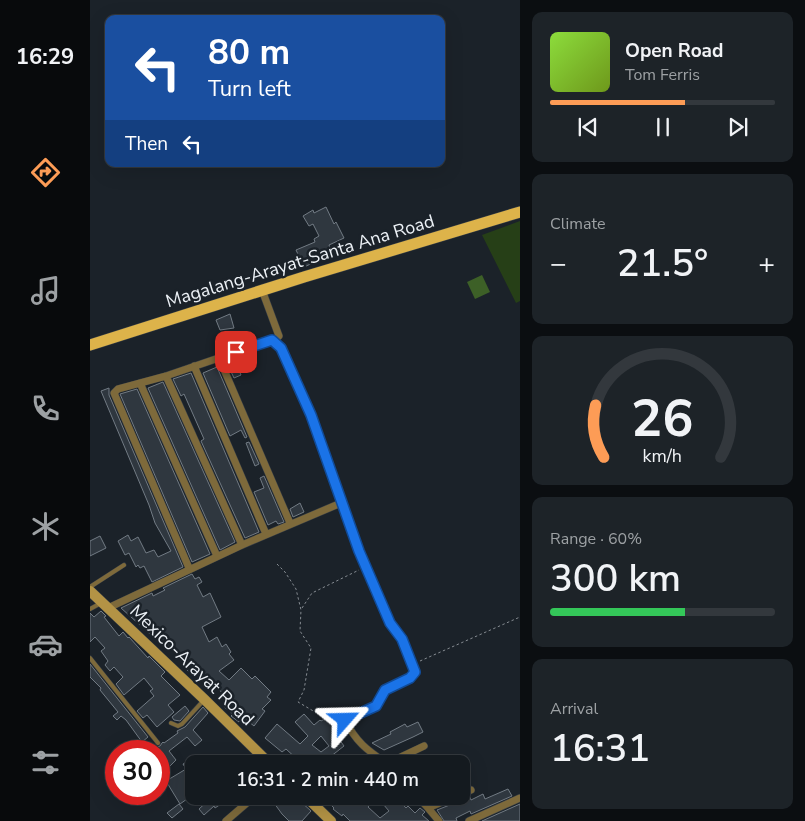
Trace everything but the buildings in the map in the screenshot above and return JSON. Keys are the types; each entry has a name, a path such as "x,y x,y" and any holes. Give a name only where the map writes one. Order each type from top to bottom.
{"main road":[{"name":"Magalang-Arayat-Santa Ana Road","path":"90,345 262,290 520,212"},
{"name":"Mexico-Arayat Road","path":"90,591 261,755"},
{"path":"314,805 331,821"}],"street":[{"path":"189,568 114,393 118,389 166,376 277,338 279,336 262,290"},
{"path":"272,340 281,348 302,393 341,503 366,566 390,623 402,639 415,672 410,678 385,690 376,706 345,720 353,736 374,755"},
{"path":"219,358 290,524"},
{"path":"194,366 266,534"},
{"path":"166,376 242,544"},
{"path":"140,383 217,556"},
{"path":"105,605 242,544 341,503"},
{"path":"405,755 424,746"},
{"path":"468,821 520,798"},
{"path":"226,821 245,805"},
{"path":"425,805 439,821"},
{"path":"428,808 435,805"}],"lane":[{"path":"90,587 124,565"},
{"path":"90,609 105,605"},
{"path":"90,658 156,740"},
{"path":"171,723 178,726 182,724 204,699"}],"path":[{"path":"277,564 285,572 296,589 301,610 300,631 311,648 304,690 298,702 315,712 334,711 345,720"},
{"path":"301,610 312,593 366,566"},
{"path":"413,664 520,617"}],"green space":[{"path":"520,221 520,301 516,303 482,235"},
{"path":"482,275 490,292 475,299 467,282"}],"route":[{"path":"236,352 272,340 281,348 311,415 359,551 390,623 402,639 413,664 415,672 410,678 385,690 376,706 345,720"}]}
